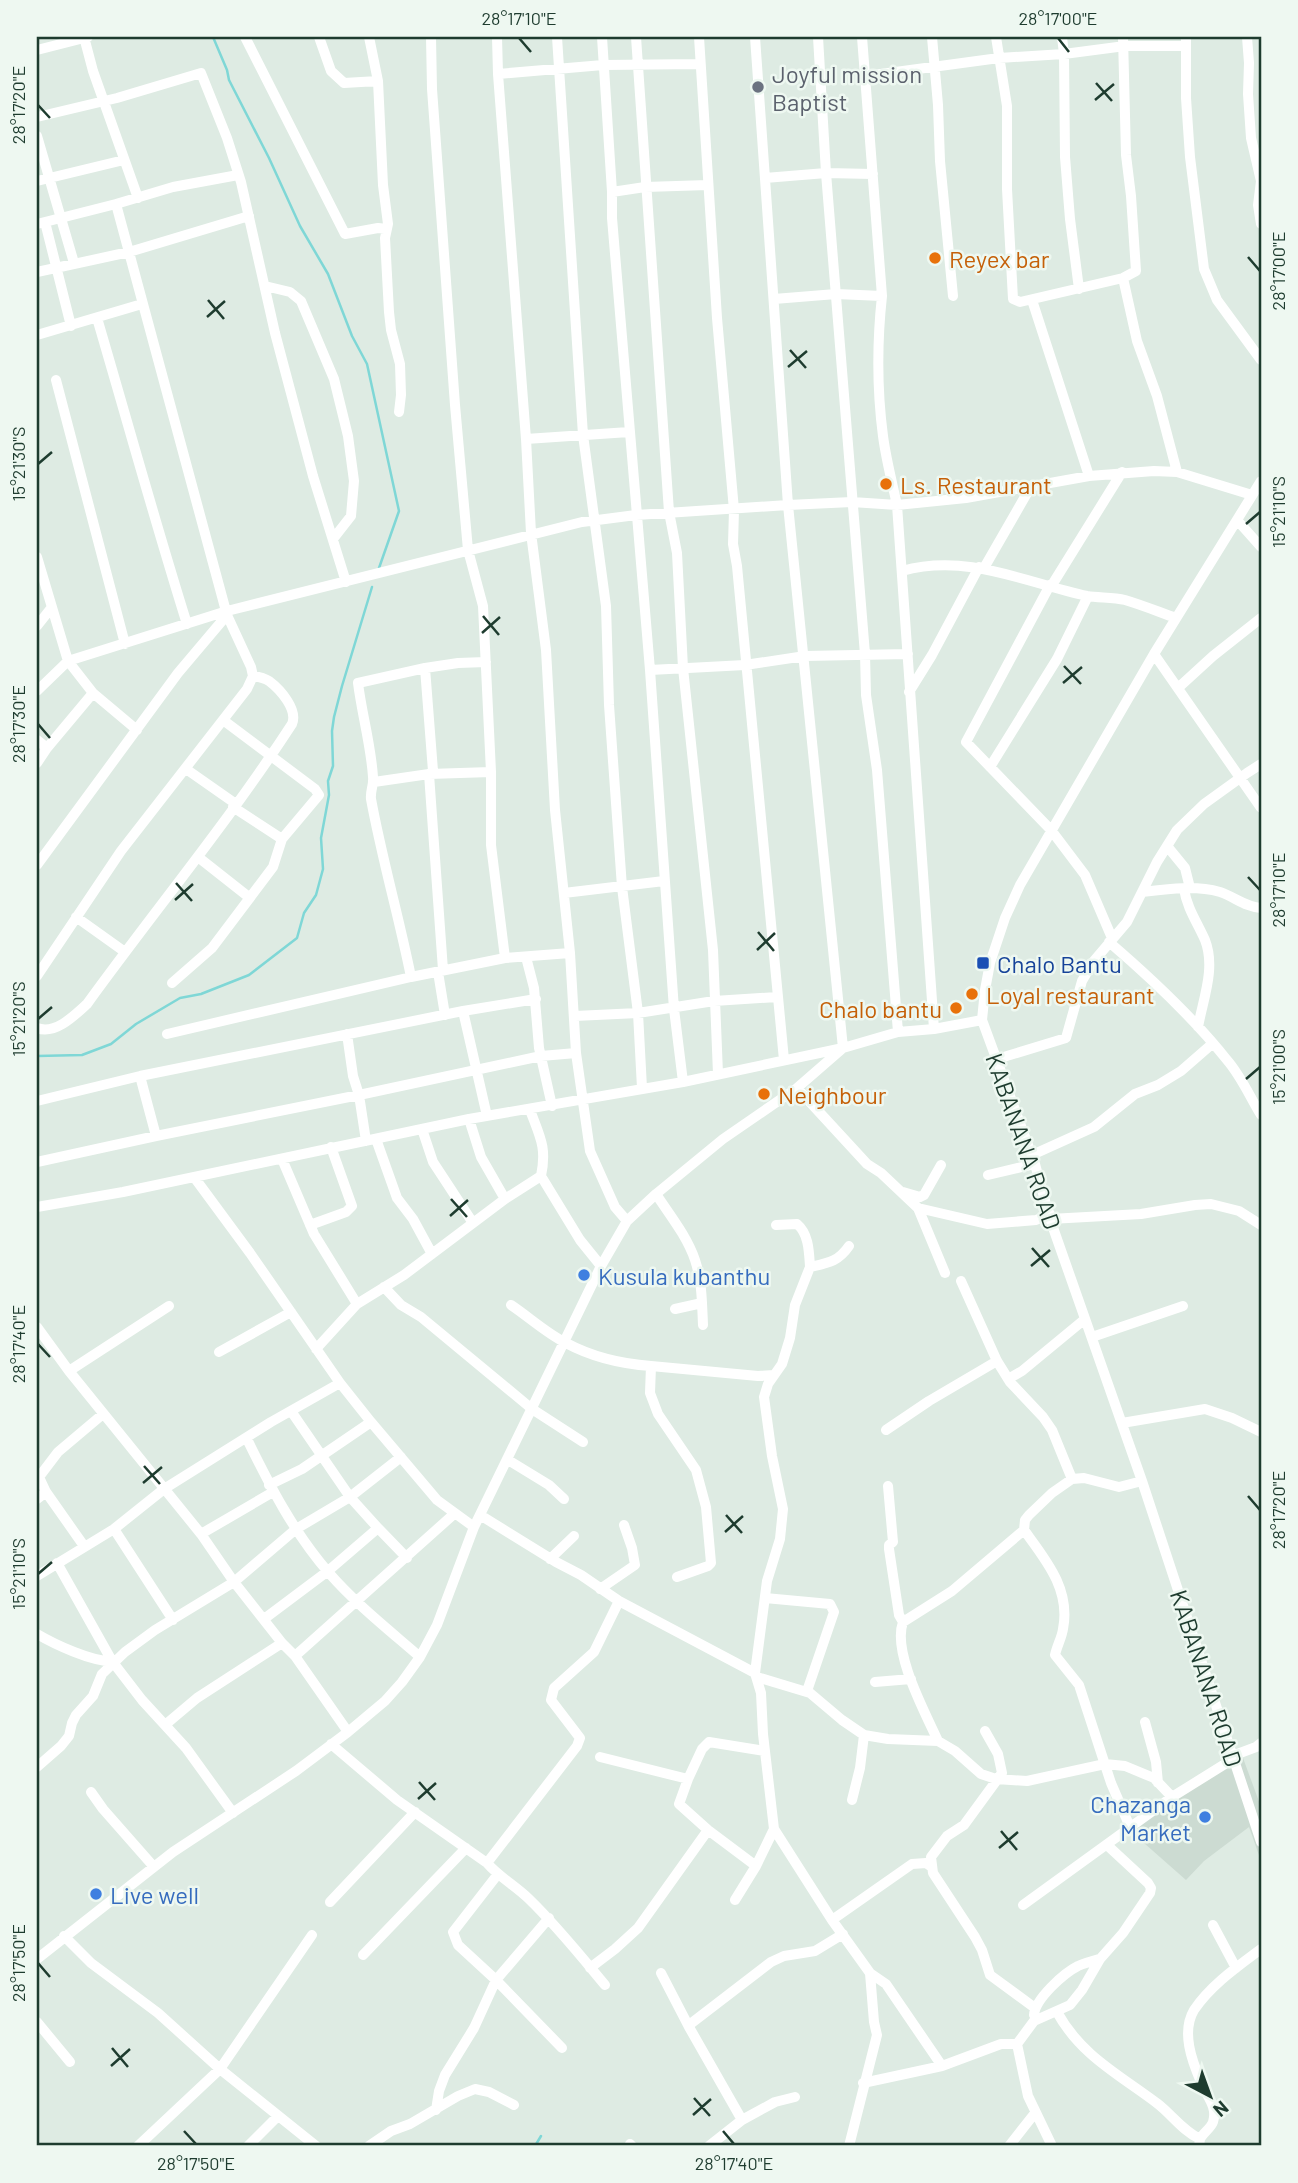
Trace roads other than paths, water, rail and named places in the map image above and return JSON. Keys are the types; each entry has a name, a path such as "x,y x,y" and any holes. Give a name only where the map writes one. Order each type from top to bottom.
{"street":[{"path":"37,50 85,37 93,71 138,198"},
{"path":"245,37 345,234 377,228 387,229"},
{"path":"319,37 331,71 344,83 379,81"},
{"path":"369,37 379,81 389,312 400,364 399,412"},
{"path":"431,37 432,89 468,550 483,606 491,772 491,845 505,958"},
{"path":"497,37 531,533 546,650 555,810 570,953 576,1053 590,1151 615,1207 627,1221"},
{"path":"557,37 583,435 606,606 609,705 622,887 638,1013 642,1088"},
{"path":"602,37 612,218 650,670 674,1009 683,1082"},
{"path":"636,37 668,512 677,554 683,668 713,950 718,1074"},
{"path":"699,37 734,510 733,544 784,1060"},
{"path":"755,37 789,505 843,1048"},
{"path":"818,37 866,695 877,770 898,1032"},
{"path":"862,37 882,296 877,335 881,418 897,505 934,1029"},
{"path":"932,37 953,296"},
{"path":"996,37 1007,106 1007,189 1013,299 1020,302 1123,278 1136,271 1126,155 1124,42"},
{"path":"1062,37 1065,157 1079,289"},
{"path":"1247,37 1251,138 1261,181 1258,205 1261,223"},
{"path":"866,76 999,58 1064,54 1124,42 1185,42 1190,157 1204,269 1217,300 1261,360"},
{"path":"498,74 603,65 700,64"},
{"path":"37,117 201,73 227,138 238,175 304,442 346,582"},
{"path":"37,136 42,180 60,218 74,263"},
{"path":"42,180 124,160"},
{"path":"765,177 826,173 873,174"},
{"path":"71,326 41,223 173,187 238,175"},
{"path":"612,192 645,187 708,185"},
{"path":"37,976 121,852 247,689 253,676 227,613 116,204"},
{"path":"37,272 129,252 249,216"},
{"path":"1123,278 1137,341 1157,396 1177,472"},
{"path":"265,286 290,292 301,301 334,379 348,436 354,481 351,516 332,539"},
{"path":"774,299 836,294 882,296"},
{"path":"1032,300 1089,476"},
{"path":"37,335 142,304"},
{"path":"97,318 130,426 149,504 187,624"},
{"path":"56,380 125,644"},
{"path":"526,439 629,432"},
{"path":"1122,472 1051,585 966,742 1051,830 1085,874 1111,940 1152,979 1229,1062 1261,1115"},
{"path":"37,691 68,661 187,624 531,533 595,520 636,514 789,505 852,502 897,505 966,498 1122,472 1177,472 1252,495"},
{"name":"KABANANA ROAD","path":"1261,481 1154,653 1020,885 998,935 985,990 982,1020 1034,1159 1050,1217 1142,1481 1261,1842"},
{"path":"909,692 982,567 1011,525 1030,488"},
{"path":"1237,520 1261,547"},
{"path":"37,560 68,661 93,693 137,730"},
{"path":"902,571 954,565 982,567 1088,596 1124,600 1176,618"},
{"path":"990,767 1057,659 1088,596"},
{"path":"37,626 52,607"},
{"path":"37,865 178,673 227,613"},
{"path":"1178,688 1261,618"},
{"path":"1154,653 1261,808"},
{"path":"650,670 746,665 805,656 908,654"},
{"path":"411,977 381,854 371,799 370,790 374,782 359,683 425,668 486,662"},
{"path":"425,668 433,771 429,775 440,971 445,1015"},
{"path":"37,1028 51,1030 87,1004 198,857 292,724 292,708 271,682 253,676"},
{"path":"37,763 93,693"},
{"path":"172,983 212,948 273,867 282,839 319,796 315,789 223,720"},
{"path":"37,740 47,748"},
{"path":"997,1059 1066,1038 1082,981 1093,961 1127,922 1177,830 1204,804 1261,765"},
{"path":"186,769 282,839"},
{"path":"374,782 429,775 491,772"},
{"path":"1167,846 1185,868 1189,910 1205,941 1210,958 1210,972 1198,1027"},
{"path":"198,857 250,898"},
{"path":"564,893 664,881"},
{"path":"1142,892 1201,888 1234,897 1247,906 1261,908"},
{"path":"76,918 125,952"},
{"path":"167,1034 440,971 505,958 570,953"},
{"path":"526,957 536,999 541,1056 552,1106"},
{"path":"575,1016 638,1013 714,1002 777,997"},
{"path":"37,1101 140,1076 463,1011 536,999"},
{"path":"463,1011 487,1116"},
{"path":"37,1207 469,1119 683,1082 843,1048 898,1032 934,1029 982,1020"},
{"path":"347,1034 353,1076 371,1140 397,1198 413,1219 432,1254"},
{"path":"988,1175 1034,1159 1094,1127 1135,1094 1158,1085 1181,1071 1212,1044"},
{"path":"37,1959 153,1867 296,1771 385,1701 421,1657 437,1625 474,1527 601,1266 627,1221 723,1139 797,1088 843,1048"},
{"path":"37,1162 541,1056 576,1053"},
{"path":"140,1076 156,1136"},
{"path":"797,1088 867,1164 903,1192 918,1208 945,1273"},
{"path":"530,1110 544,1145 541,1176 580,1240 601,1266"},
{"path":"469,1119 481,1157 505,1199"},
{"path":"422,1129 433,1162 473,1223"},
{"path":"310,1225 346,1212 352,1206 331,1147"},
{"path":"282,1159 310,1225 358,1304"},
{"path":"903,1192 920,1197 924,1195 941,1165"},
{"path":"316,1349 358,1304 541,1176"},
{"path":"194,1177 340,1383 371,1422 437,1500 474,1527"},
{"path":"656,1194 695,1259 703,1325"},
{"path":"918,1208 987,1224 1050,1217 1141,1214 1203,1204 1239,1211 1261,1225"},
{"path":"1252,1218 1261,1211"},
{"path":"775,1225 797,1224 802,1228 810,1267 795,1305 782,1364 768,1384 764,1397 783,1509 780,1539 767,1581 756,1675 761,1693 774,1829 832,1920 870,1973 886,1984 942,2066"},
{"path":"810,1267 827,1264 841,1256 849,1246"},
{"path":"961,1281 997,1361 1008,1379 1052,1430 1072,1479"},
{"path":"384,1287 401,1305 421,1317 532,1409 583,1442"},
{"path":"676,1309 702,1303"},
{"path":"511,1305 564,1342 616,1361 758,1376 774,1375"},
{"path":"69,1371 169,1306"},
{"path":"1092,1337 1183,1306"},
{"path":"219,1352 291,1312"},
{"path":"1008,1379 1022,1371 1085,1319"},
{"path":"37,1327 103,1414 201,1534 234,1582 295,1656 348,1732"},
{"path":"886,1430 997,1361"},
{"path":"651,1366 650,1393 658,1414 696,1470 708,1524 711,1563 677,1577"},
{"path":"37,1576 114,1529 164,1489 340,1383"},
{"path":"1122,1423 1205,1409 1232,1418 1261,1433"},
{"path":"291,1411 350,1497 407,1558"},
{"path":"84,1546 39,1480 40,1474 58,1452 103,1414"},
{"path":"201,1534 322,1457 371,1422"},
{"path":"247,1438 271,1488 296,1529 328,1571 357,1602 421,1657"},
{"path":"37,1767 69,1736 76,1714 93,1696 102,1674 113,1662 234,1582 296,1529 350,1497 401,1457"},
{"path":"508,1460 549,1485 564,1499"},
{"path":"1130,1827 1105,1764 1079,1685 1055,1655 1065,1615 1056,1575 1024,1530 1025,1520 1029,1515 1052,1493 1072,1479 1084,1478 1119,1487 1142,1481"},
{"path":"887,1486 893,1542 889,1549 899,1615 903,1622"},
{"path":"37,1499 46,1492"},
{"path":"295,1656 454,1514"},
{"path":"480,1515 581,1575 619,1601 756,1675 807,1691 864,1735 888,1740 938,1741 955,1751 981,1774 996,1779 1027,1781 1105,1764 1125,1766 1154,1778 1172,1797"},
{"path":"600,1589 635,1565 624,1525"},
{"path":"264,1619 328,1571 378,1528"},
{"path":"114,1529 173,1620"},
{"path":"938,1741 903,1656 900,1629 903,1622 952,1591 1024,1530"},
{"path":"551,1559 574,1536"},
{"path":"57,1563 113,1662 142,1700 186,1748 233,1813"},
{"path":"765,1598 832,1606 834,1612 807,1691"},
{"path":"487,1863 577,1746 580,1738 551,1700 554,1688 594,1652 619,1601"},
{"path":"37,1634 89,1657 113,1662"},
{"path":"165,1725 197,1698 282,1643"},
{"path":"875,1682 911,1679"},
{"path":"1145,1723 1156,1762 1158,1783"},
{"path":"985,1731 998,1754 1002,1773 964,1825 941,1842 931,1857 932,1867 982,1950 990,1975 1035,2008"},
{"path":"852,1800 864,1735"},
{"path":"756,1866 679,1804 702,1749 709,1742 765,1751"},
{"path":"1023,1905 1172,1797 1261,1743"},
{"path":"331,1744 397,1800 516,1886 549,1918 605,1984"},
{"path":"600,1757 688,1779"},
{"path":"91,1792 153,1867"},
{"path":"330,1902 415,1812"},
{"path":"736,1900 774,1829"},
{"path":"590,1968 638,1927 708,1830"},
{"path":"1034,2021 1070,2006 1100,1959 1123,1933 1150,1893 1151,1888 1107,1845"},
{"path":"363,1955 466,1848"},
{"path":"832,1920 912,1864 926,1863 932,1867"},
{"path":"498,1874 453,1932 458,1945 562,2048"},
{"path":"436,2110 445,2075 474,2028 496,1980 549,1918"},
{"path":"1213,1925 1236,1968"},
{"path":"688,2025 771,1962 784,1956 815,1951 843,1934"},
{"path":"138,2146 219,2069 312,1935"},
{"path":"64,1936 91,1963 158,2013 219,2069 316,2146"},
{"path":"1057,2012 1083,2048 1115,2075 1158,2104 1199,2142 1213,2123 1214,2107 1201,2083 1188,2043 1187,2027 1193,2012 1220,1981 1261,1949"},
{"path":"1052,2146 1028,2096 1017,2044 1034,2021 1035,2008 1059,1980 1077,1967 1100,1959"},
{"path":"661,1973 742,2120"},
{"path":"849,2146 877,2035 870,1973"},
{"path":"37,2022 70,2062"},
{"path":"863,2083 942,2066 1001,2044 1017,2044"},
{"path":"369,2146 391,2131 410,2124 475,2089 489,2092 514,2105"},
{"path":"709,2146 742,2120 775,2102 795,2097"},
{"path":"1009,2146 1035,2113"},
{"path":"248,2146 277,2117"}],"waterway":[{"path":"213,37 229,80 300,226 328,274 352,336 367,364 399,511 379,568"},
{"path":"37,1056 82,1055 111,1044 136,1024 180,998 201,994 249,975 297,938 304,913 316,895 323,869 321,838 329,795 328,781 333,766 334,717 372,587"},
{"path":"535,2146 541,2136"}],"place":[{"name":"Joyful mission Baptist","path":"758,87"},
{"name":"Reyex bar","path":"935,258"},
{"name":"Ls. Restaurant","path":"886,484"},
{"name":"Chalo Bantu","path":"983,963"},
{"name":"Loyal restaurant","path":"972,994"},
{"name":"Chalo bantu","path":"956,1008"},
{"name":"Neighbour","path":"764,1094"},
{"name":"Kusula kubanthu","path":"584,1275"},
{"name":"Chazanga Market","path":"1205,1817"},
{"name":"Live well","path":"96,1894"}]}
